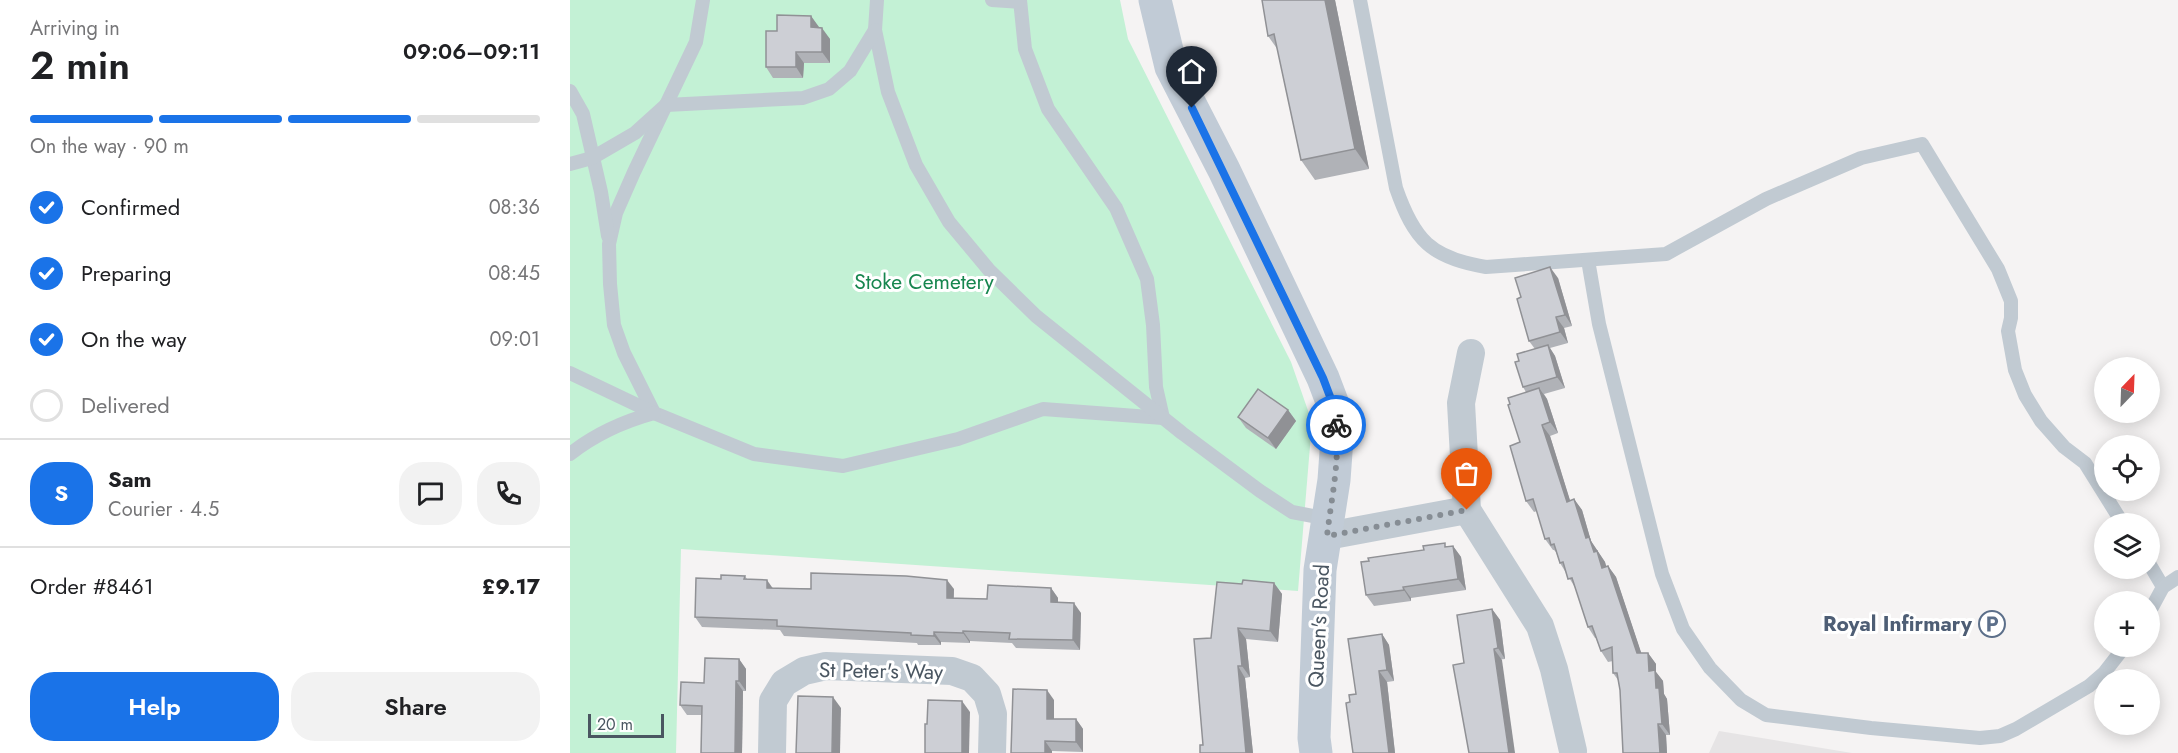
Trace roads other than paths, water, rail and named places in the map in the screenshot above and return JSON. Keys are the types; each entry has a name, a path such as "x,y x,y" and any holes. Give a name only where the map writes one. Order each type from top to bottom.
{"street":[{"name":"Queen's Road","path":"1155,0 1171,68 1244,212 1323,378 1334,407 1337,438 1328,528 1320,570 1316,646 1314,738 1316,753"},
{"path":"1471,353 1453,402 1467,510 1540,627 1554,669 1575,752"},
{"path":"1328,528 1467,510"},
{"name":"St Peter's Way","path":"772,753 773,701 784,683 804,671 826,666 952,671 972,678 987,694 993,714 992,753"}],"lane":[{"path":"609,244 616,213 696,42 703,0"},
{"path":"877,0 875,30 888,92 916,165 949,222 989,270 1036,316 1163,418 1260,491 1292,512 1328,528"},
{"path":"992,0 1020,1 1025,50 1048,109 1116,208 1147,279 1153,325 1156,387 1163,418"},
{"path":"1360,0 1396,188 1405,214 1416,232 1432,250 1459,263 1486,267 1666,254 1766,199 1850,162 1922,144 1998,269 2011,302 2008,332 2015,370 2025,395 2041,421 2064,447 2085,464 2116,513"},
{"path":"570,164 592,158 635,133 666,105 802,98 829,89 850,71 875,30"},
{"path":"570,91 582,114 601,192 609,244 614,325 624,353 654,413"},
{"path":"1588,260 1599,324 1662,574 1683,629 1710,668 1741,700 1766,716 1969,737 2000,736 2089,686 2104,673 2116,657"},
{"path":"570,373 654,413 754,454 843,466 958,439 1043,409 1163,418"},
{"path":"570,454 631,419 654,413"},
{"path":"2160,592 2163,587 2178,577"},
{"path":"2158,579 2163,587"}],"place":[{"name":"Royal Infirmary","path":"1992,624"}],"park label":[{"name":"Stoke Cemetery","path":"924,282"}]}
